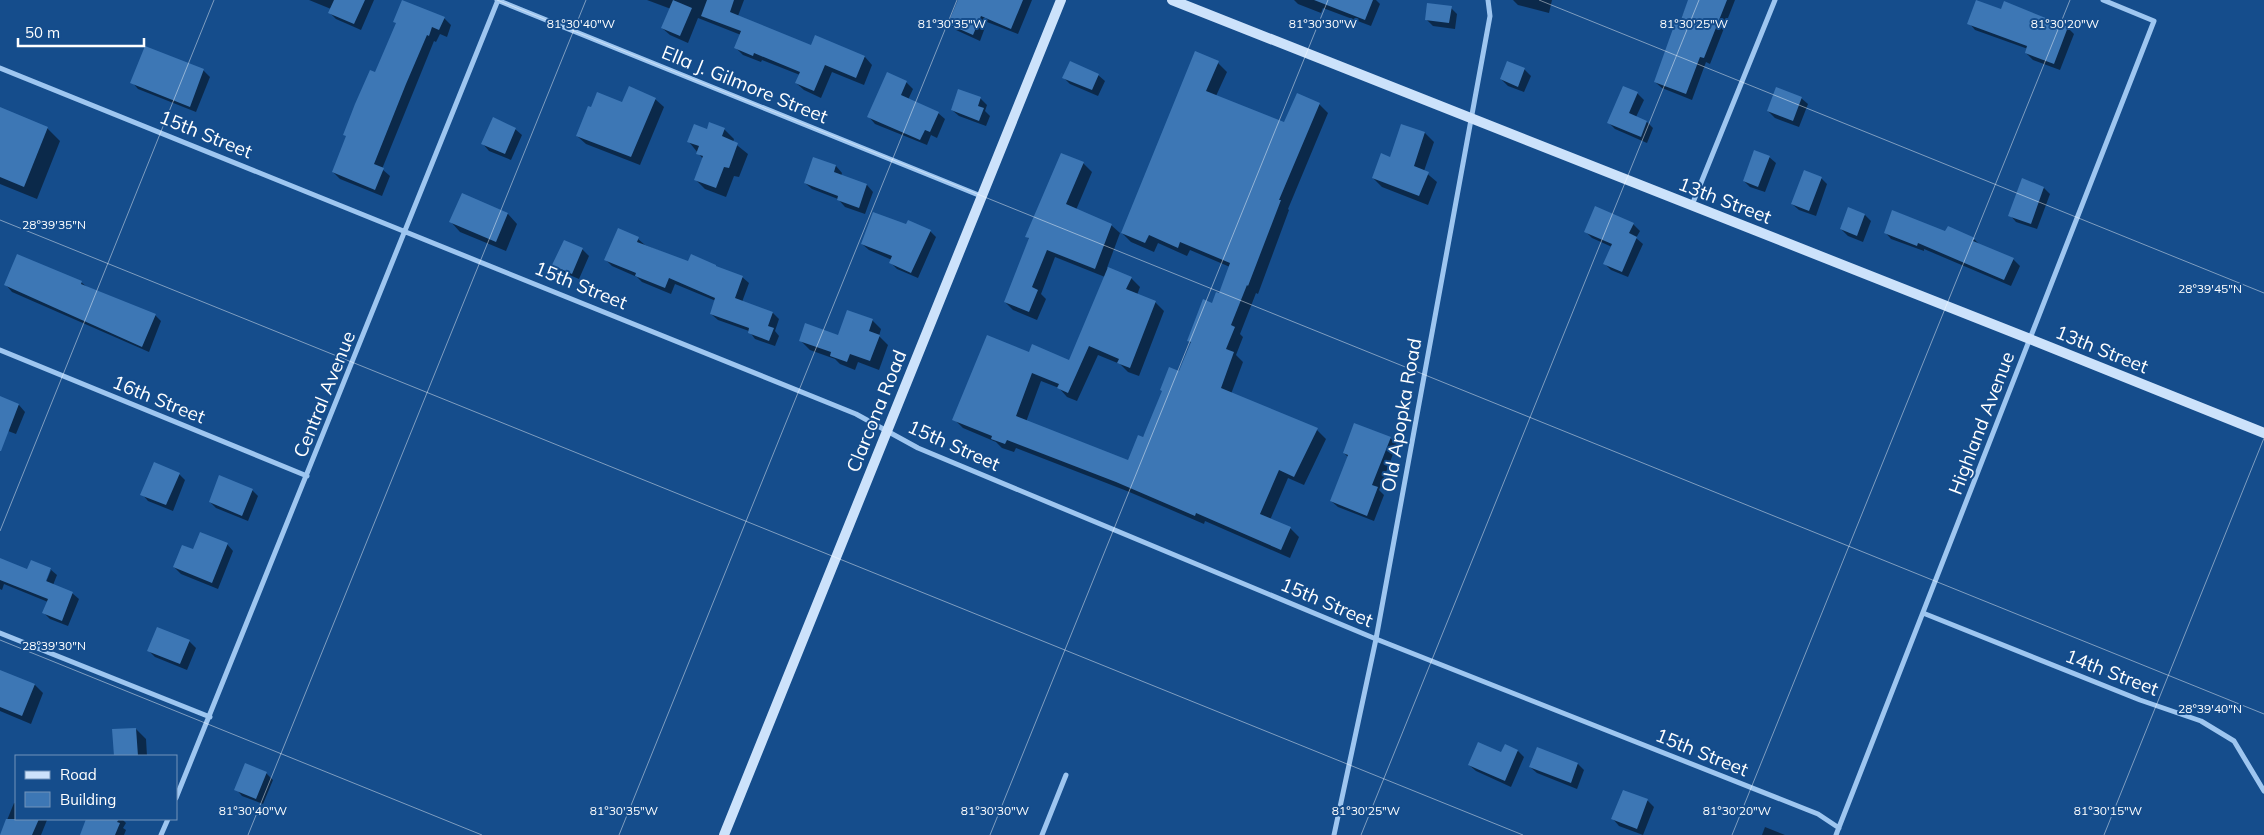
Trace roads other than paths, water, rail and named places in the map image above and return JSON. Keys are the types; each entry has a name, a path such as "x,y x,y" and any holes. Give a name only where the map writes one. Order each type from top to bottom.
{"street":[{"name":"Ella J. Gilmore Street","path":"498,0 982,196"},
{"name":"Central Avenue","path":"178,793 498,0"},
{"name":"Clarcona Road","path":"724,835 1061,0"},
{"name":"13th Street","path":"1172,0 2030,338 2264,433"},
{"name":"Old Apopka Road","path":"1334,835 1376,639 1490,16 1488,0"},
{"path":"1692,206 1776,0"},
{"name":"Highland Avenue","path":"1836,835 2154,21 2103,0"},
{"name":"15th Street","path":"0,68 406,230 856,414 918,448 1376,639 1818,814 1839,828"},
{"name":"16th Street","path":"0,350 307,476"},
{"name":"14th Street","path":"1923,613 2140,700 2201,721 2234,741 2264,791"},
{"path":"0,633 210,716"},
{"path":"1042,835 1066,775"},
{"path":"161,835 168,820"}]}
